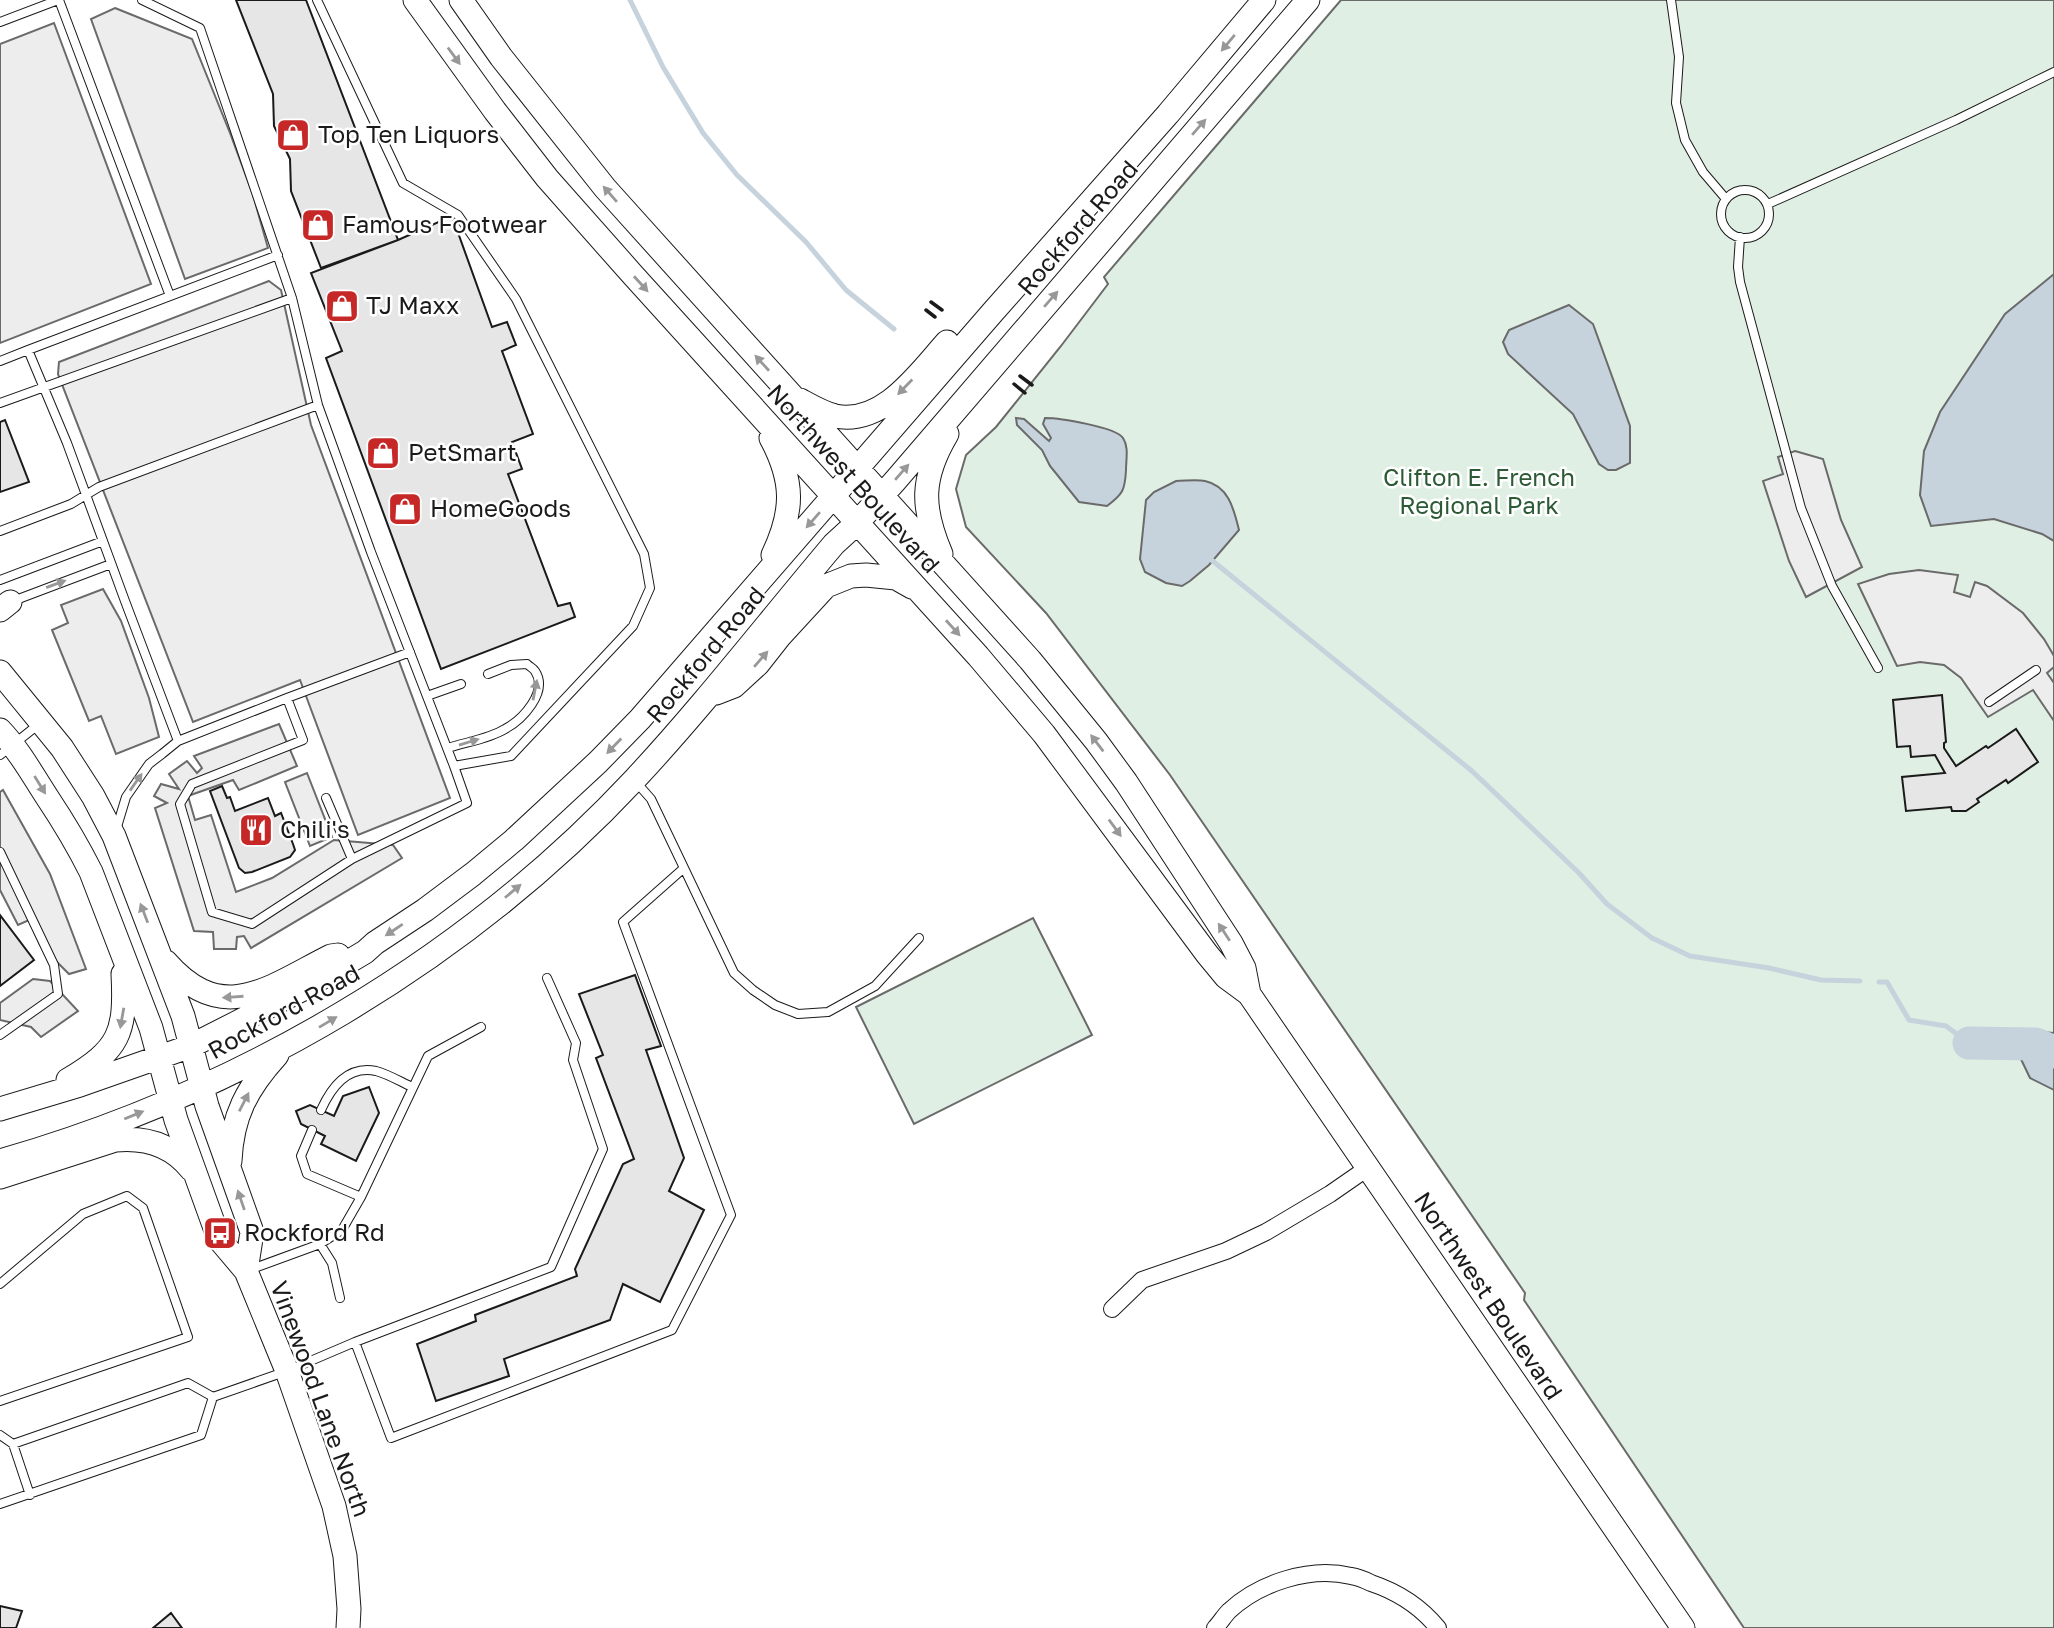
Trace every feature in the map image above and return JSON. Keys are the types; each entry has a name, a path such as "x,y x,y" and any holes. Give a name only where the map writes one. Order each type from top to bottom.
{"main road":[{"name":"Northwest Boulevard","path":"415,0 547,178 978,656 1044,734 1226,977 1249,994 1683,1628"},
{"name":"Northwest Boulevard","path":"461,0 518,79 605,188 1030,660 1096,741 1126,782 1231,943 1244,968 1249,994"},
{"name":"Rockford Road","path":"7,1107 80,1086 191,1046 301,990 365,952 491,860 573,786 640,719 1159,125 1264,0"},
{"name":"Rockford Road","path":"0,1161 106,1126 171,1100 285,1046 361,1002 438,950 563,849 635,779 834,544 882,496 1308,0"},
{"path":"792,396 833,415 857,416 873,413 889,404 964,322 992,313"},
{"path":"946,567 930,525 927,488 929,470 950,430 957,408"},
{"path":"754,587 779,542 785,523 789,489 782,458 757,411"},
{"path":"706,696 734,686 758,664 826,586 851,576 879,575 905,582 922,595"},
{"name":"Vinewood Lane North","path":"0,672 62,748 93,796 114,836 183,1016 201,1087 252,1232 246,1271"},
{"name":"Vinewood Lane North","path":"5,743 79,847 91,872 151,1027 171,1100 219,1239 246,1271 287,1371 334,1506 345,1556 348,1628"},
{"path":"7,1107 67,1081 107,1051 117,1038 124,1014 122,950"},
{"path":"159,952 177,975 190,985 214,996 227,998 253,995 331,956 365,952"},
{"path":"229,1168 231,1140 240,1109 253,1084 285,1046"},
{"path":"0,1177 115,1140 133,1138 174,1152 196,1174"}],"street":[{"path":"1112,1309 1142,1280 1226,1251 1266,1232 1330,1195 1368,1167"},
{"path":"1215,1628 1230,1611 1257,1592 1287,1579 1318,1574 1350,1575 1404,1597 1438,1628"}],"lane":[{"path":"0,22 58,0 170,296"},
{"path":"142,0 200,28 292,298 317,405 467,803 352,859 252,923 212,912 180,804 192,784 303,740 287,698"},
{"path":"317,0 403,183 458,215 516,299 643,554 650,588 633,626 511,756 454,766"},
{"path":"1671,0 1679,57 1676,103 1685,140 1703,172 1726,199"},
{"path":"1768,204 1956,120 2054,72"},
{"path":"1745,190 1760,195 1768,204 1767,225 1762,231 1747,238 1727,230 1723,223 1722,208 1726,199 1737,191 1745,190"},
{"path":"1740,237 1740,282 1801,508 1832,586 1878,668"},
{"path":"0,361 278,255"},
{"path":"0,403 292,298"},
{"path":"28,350 45,388 178,741"},
{"path":"0,531 71,504 99,487 317,405"},
{"path":"0,580 103,541"},
{"path":"3,606 111,564"},
{"path":"114,836 123,804 136,780 149,764 178,741 410,652"},
{"path":"448,748 505,729 531,706 538,692 536,672 527,664 511,665 488,674"},
{"path":"1989,702 2036,670"},
{"path":"427,696 461,684"},
{"path":"5,743 41,722"},
{"path":"635,779 651,799 734,973 775,1005 798,1014 828,1012 875,986 919,938"},
{"path":"326,798 352,859"},
{"path":"0,852 54,965 58,994 0,1035"},
{"path":"355,1342 391,1438 672,1330 731,1216 623,922 684,868"},
{"path":"13,1444 188,1383 213,1397 287,1371 551,1267 603,1149 572,1060 576,1043 547,978"},
{"path":"246,1271 320,1244 342,1230 361,1198 428,1056 481,1027"},
{"path":"321,1110 335,1084 352,1073 374,1071 412,1087"},
{"path":"312,1130 301,1156 307,1174 361,1198"},
{"path":"0,1284 83,1214 127,1196 143,1208 188,1337 0,1401"},
{"path":"320,1244 331,1264 341,1298"},
{"path":"0,1504 201,1435 213,1397"},
{"path":"0,1435 13,1444 30,1494"}],"green space":[{"name":"Clifton E. French Regional Park","path":"1341,0 2054,0 2054,1628 1744,1628 1524,1300 1525,1293 1170,775 1046,613 966,527 956,489 966,455 996,427 1061,346 1108,284 1104,277"},
{"path":"1033,918 1092,1035 914,1124 856,1007"}],"shaded area":[{"path":"115,8 192,39 253,195 268,248 185,279 91,19"},
{"path":"54,23 151,284 0,343 0,44"},
{"path":"2054,274 2054,541 2042,534 1994,519 1931,526 1920,495 1924,451 1940,412 2005,314"},
{"path":"269,281 281,290 311,425 450,798 358,835 300,680 193,722 58,374 59,362"},
{"path":"1569,305 1593,324 1630,426 1630,463 1616,470 1608,470 1599,464 1573,414 1508,354 1503,342 1509,330"},
{"path":"1016,418 1024,419 1049,441 1051,438 1043,424 1045,418 1087,424 1118,434 1125,442 1127,453 1125,482 1120,495 1107,506 1079,502 1050,466 1042,450 1017,425"},
{"path":"1795,451 1823,459 1841,520 1862,567 1806,597 1789,561 1763,481 1783,474 1778,457"},
{"path":"1202,480 1220,488 1229,500 1239,530 1209,565 1182,586 1166,583 1145,572 1140,559 1146,500 1154,492 1176,481"},
{"path":"1919,570 1958,575 1954,592 1970,597 1975,582 1987,586 2023,613 2054,656 2054,667 2047,673 2054,683 2054,721 2033,690 1988,717 1961,678 1944,665 1920,662 1897,666 1858,584 1889,574"},
{"path":"103,589 121,621 149,698 159,737 116,754 101,716 89,721 52,630 68,623 61,605"},
{"path":"279,724 297,766 239,790 233,780 188,796 195,820 211,815 236,892 272,878 334,840 393,845 402,858 251,948 244,936 237,937 236,949 214,949 213,932 194,931 155,808 167,803 154,796 161,784 179,789 169,774 187,761 197,773 202,768 194,756"},
{"path":"307,773 332,837 310,846 285,782"},
{"path":"3,790 50,874 86,969 69,974 40,945 29,920 18,925 0,890 0,792"},
{"path":"33,979 50,981 78,1011 41,1037 31,1027 0,1020 0,1003"},
{"path":"1996,1031 2054,1033 2054,1090 2030,1078 2018,1053 1999,1049"}],"building":[{"path":"236,0 306,0 398,240 321,268 291,191 290,159 274,126 273,94"},
{"path":"452,216 492,327 507,322 516,345 502,351 533,434 512,442 522,469 508,474 558,606 570,603 575,617 441,669 326,358 342,351 311,273"},
{"path":"5,420 29,482 0,492 0,422"},
{"path":"1942,695 1946,742 1944,748 1956,766 2016,729 2038,762 2008,783 2006,780 1977,799 1979,802 1966,811 1952,811 1951,807 1906,811 1902,777 1945,773 1935,755 1911,757 1910,746 1897,747 1893,700"},
{"name":"Chili's","path":"222,786 235,811 268,798 275,816 281,813 293,844 295,850 290,857 252,872 245,873 239,868 210,791"},
{"path":"0,915 34,960 0,986"},
{"path":"635,975 661,1046 646,1050 684,1158 669,1191 704,1210 660,1302 623,1284 610,1320 504,1359 509,1376 436,1401 417,1344 476,1321 475,1315 577,1276 575,1269 623,1164 634,1159 596,1058 603,1055 579,994"},
{"path":"369,1087 379,1113 356,1161 321,1144 325,1136 301,1124 296,1111 310,1105 334,1116 343,1096"},
{"path":"0,1606 22,1611 16,1628 0,1628"},
{"path":"171,1613 182,1628 153,1628"}],"waterway":[{"path":"630,0 663,67 703,133 737,175 806,242 846,290 894,329"},
{"path":"1209,558 1472,771 1579,873 1607,904 1652,938 1690,956 1769,968 1821,980 1860,981"},
{"path":"1879,982 1887,982 1909,1020 1946,1026 1969,1043"},
{"path":"1969,1043 2036,1044 2054,1052"}],"wall":[{"path":"931,302 942,310"},
{"path":"926,310 935,317"},
{"path":"1020,376 1032,385"},
{"path":"1014,384 1025,393"}],"place":[{"name":"Top Ten Liquors","path":"293,135"},
{"name":"Famous Footwear","path":"318,225"},
{"name":"TJ Maxx","path":"342,306"},
{"name":"PetSmart","path":"383,453"},
{"name":"HomeGoods","path":"405,509"},
{"name":"Chili's","path":"256,830"},
{"name":"Rockford Rd","path":"220,1233"}]}
